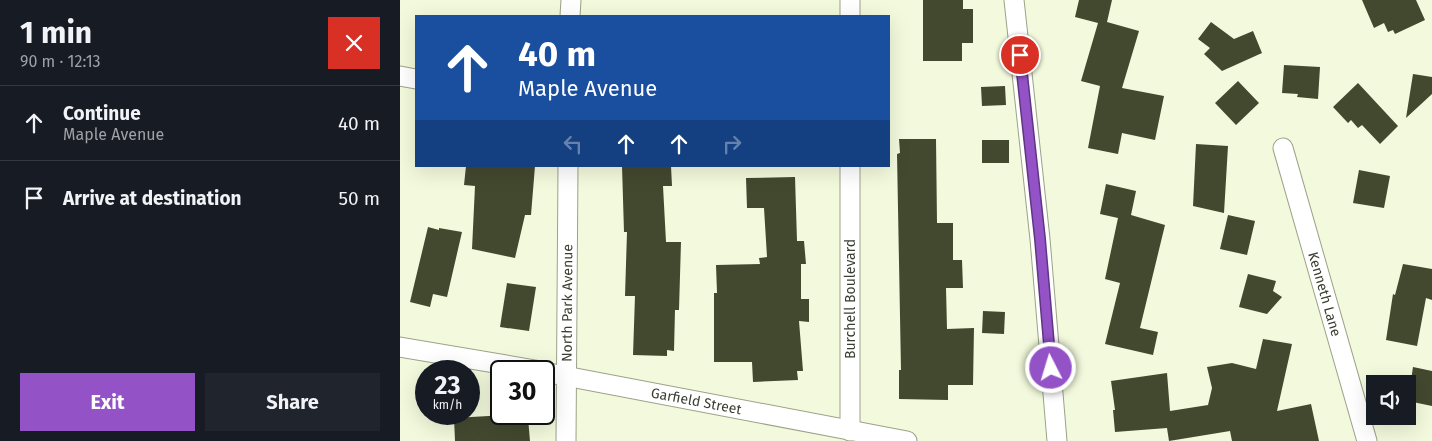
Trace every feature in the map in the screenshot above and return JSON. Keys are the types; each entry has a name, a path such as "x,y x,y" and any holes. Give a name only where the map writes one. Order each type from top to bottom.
{"street":[{"path":"570,0 570,15"},
{"path":"850,0 850,15"},
{"path":"1014,0 1040,239 1057,441"},
{"path":"400,76 415,79"},
{"name":"Kenneth Lane","path":"1283,148 1367,441"},
{"name":"North Park Avenue","path":"566,441 568,167"},
{"name":"Burchell Boulevard","path":"850,167 850,431"},
{"name":"Garfield Street","path":"400,347 490,363"},
{"name":"Garfield Street","path":"555,374 887,439 907,441"}],"building":[{"path":"923,0 963,0 963,9 973,9 973,43 962,43 962,61 923,61"},
{"path":"1079,0 1112,0 1107,22 1139,31 1122,88 1164,96 1155,140 1122,133 1118,154 1088,148 1100,86 1081,81 1098,23 1075,17"},
{"path":"1362,0 1416,0 1425,20 1395,34 1393,30 1388,32 1384,23 1374,28"},
{"path":"1211,22 1234,39 1253,31 1262,53 1222,71 1204,54 1210,48 1198,39"},
{"path":"1284,65 1320,67 1318,99 1297,97 1298,94 1282,93"},
{"path":"1413,74 1432,77 1432,94 1406,118"},
{"path":"1238,81 1259,103 1236,125 1215,103"},
{"path":"1358,83 1398,126 1380,144 1362,125 1358,128 1351,120 1348,123 1333,107"},
{"path":"1005,86 1006,105 982,106 981,87"},
{"path":"899,139 936,139 937,223 953,223 953,260 962,260 963,288 946,288 947,329 974,328 973,385 948,385 948,400 899,399 899,370 901,370 897,154 900,153"},
{"path":"982,140 1009,140 1009,163 982,163"},
{"path":"1196,144 1228,146 1224,213 1193,206"},
{"path":"466,167 535,167 531,215 525,215 515,258 472,249 475,186 464,185"},
{"path":"622,167 671,167 672,186 663,186 666,242 681,242 679,310 675,310 674,351 667,350 667,356 633,355 635,296 625,296 627,232 624,232"},
{"path":"1359,170 1390,176 1384,208 1353,203"},
{"path":"795,177 797,241 804,241 806,264 801,264 801,299 809,299 809,322 799,321 803,371 797,371 798,380 753,382 752,362 714,362 714,293 717,293 716,265 760,264 759,258 767,257 764,208 747,208 746,178"},
{"path":"1106,184 1136,191 1131,215 1165,225 1140,328 1158,332 1153,355 1105,344 1120,283 1105,279 1118,218 1100,214"},
{"path":"1228,215 1255,221 1247,255 1220,249"},
{"path":"428,227 462,232 447,297 433,294 430,307 410,302"},
{"path":"1403,264 1432,269 1432,300 1426,298 1417,346 1386,340 1393,294 1395,295"},
{"path":"1248,274 1276,281 1273,291 1282,297 1267,314 1239,307"},
{"path":"507,283 536,287 529,331 500,327"},
{"path":"983,311 1005,312 1004,334 982,333"},
{"path":"1263,339 1292,344 1277,411 1311,404 1319,441 1232,441 1230,431 1169,441 1167,428 1115,432 1113,410 1115,410 1111,381 1167,373 1170,411 1208,405 1212,388 1207,367 1232,363 1256,369"},
{"path":"1413,367 1432,371 1432,406 1416,403 1416,375 1412,375"},
{"path":"480,416 490,416 490,425 529,425 530,441 455,441 454,425 480,425"}],"route":[{"path":"1020,55 1040,239 1051,368"}]}
